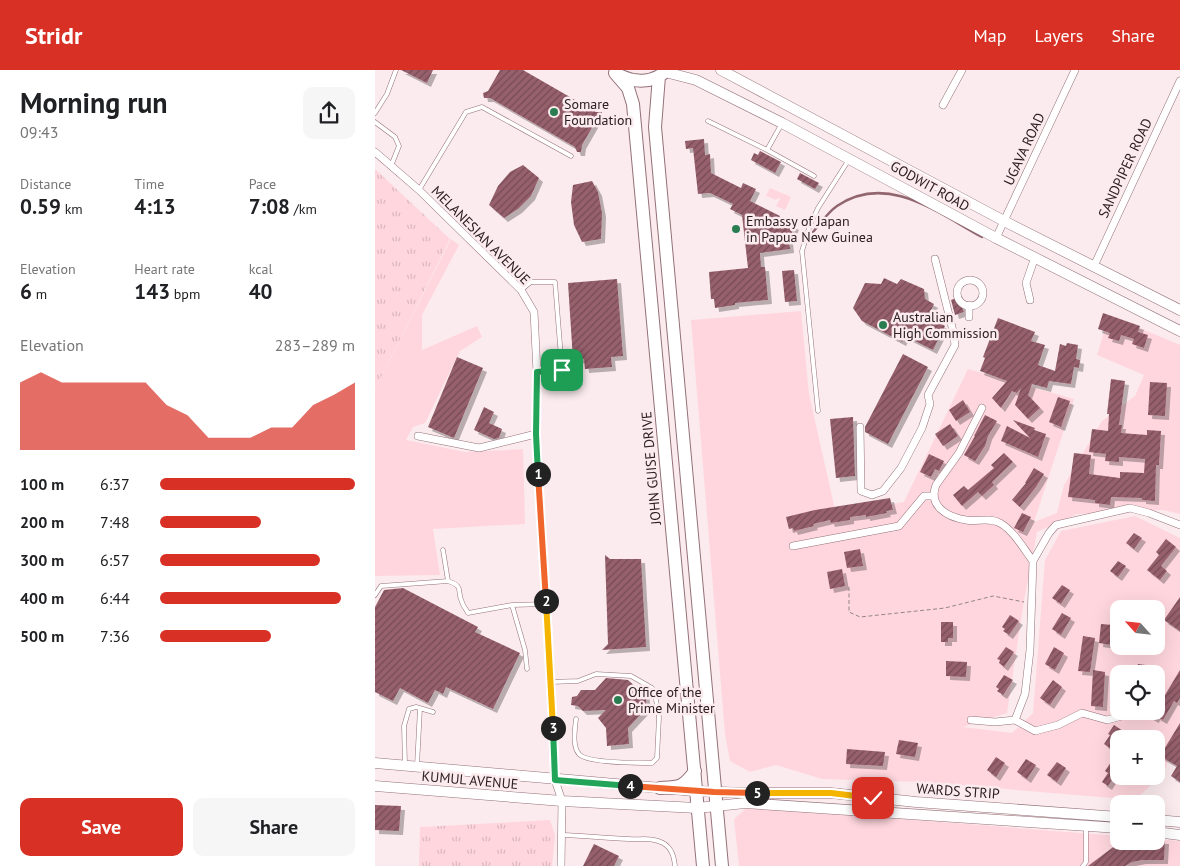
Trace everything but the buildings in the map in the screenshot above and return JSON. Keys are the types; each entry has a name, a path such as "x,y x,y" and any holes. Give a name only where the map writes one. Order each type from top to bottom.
{"highway":[{"path":"613,71 625,78 636,81 648,80 664,73"},
{"name":"JOHN GUISE DRIVE","path":"613,71 628,88 633,104 703,866"},
{"path":"664,73 655,127 722,866"},
{"path":"660,788 678,787 686,784 695,771"}],"street":[{"name":"GODWIT ROAD","path":"721,70 1004,221 1180,310"},
{"path":"943,105 961,70"},
{"name":"UGAVA ROAD","path":"996,238 1075,70"},
{"name":"GODWIT ROAD","path":"664,73 696,80 783,123 996,238 1180,331"},
{"name":"SANDPIPER ROAD","path":"1094,266 1179,83"},
{"name":"MELANESIAN AVENUE","path":"375,152 419,190 521,290 533,312 537,372 536,434 555,780 562,802 563,835 561,866"},
{"path":"1031,300 1026,283 1035,257"},
{"path":"860,427 861,490 872,495 883,491 901,468 922,428 930,404 928,395 955,345 935,259"},
{"path":"967,280 974,280 983,289 982,297 977,304 969,305 962,303 958,293 961,284 967,280"},
{"path":"945,298 958,293"},
{"path":"969,305 969,317"},
{"path":"982,408 959,453 933,491 937,506 943,512 966,520 990,520 1003,524 1010,530 1033,561"},
{"path":"418,436 479,448 536,434"},
{"path":"793,546 899,526 924,496 934,496"},
{"path":"1015,720 1025,694 1030,650 1033,561 1043,541 1056,525 1130,508 1180,525"},
{"path":"971,720 995,722 1015,720 1035,731 1058,725 1082,714 1110,719"},
{"name":"KUMUL AVENUE","path":"375,763 555,780"},
{"name":"WARDS STRIP","path":"555,780 695,791 715,798 745,803 914,816 1086,820 1110,818"},
{"name":"KUMUL AVENUE","path":"375,786 562,802"},
{"name":"WARDS STRIP","path":"562,802 697,808 715,798 831,793 1086,820 1110,826"},
{"path":"1165,821 1180,822"},
{"path":"1165,833 1180,834"}],"lane":[{"path":"375,113 387,94 396,70"},
{"path":"419,190 466,112 482,107 571,156"},
{"path":"708,121 814,176"},
{"path":"375,122 395,136 399,146 391,166"},
{"path":"767,150 783,123"},
{"path":"818,411 802,251 810,225 818,208 850,158"},
{"path":"521,290 531,282 555,282 562,370 537,372"},
{"path":"443,550 448,581"},
{"path":"375,595 381,586 448,581 457,584 461,588 461,601 468,613 512,605 546,604"},
{"path":"512,605 525,650 527,669"},
{"path":"551,682 578,681 596,674 631,676 652,688 655,694 659,718 657,758 653,763 638,764 588,759 579,755 575,746 575,720"},
{"path":"417,766 419,708"},
{"path":"405,765 404,726 409,709 419,708 433,712"},
{"path":"1083,866 1086,862 1086,820"},
{"path":"563,835 632,840 650,839 662,842 673,853 675,866"}],"path":[{"path":"849,587 849,612 860,617 945,608 993,596 1032,604"}],"green space":[{"path":"375,169 450,239 375,389"},
{"path":"770,188 791,197 785,210 776,206 780,199 776,200 766,196"},
{"path":"451,239 459,245 422,315 422,350 477,326 482,337 460,351 425,423 413,427 406,440 465,452 523,449 525,524 433,529 440,575 375,576 375,389"},
{"path":"801,311 809,394 836,514 904,502 968,369 1074,399 1034,522 1057,513 1064,485 1102,421 1135,396 1144,375 1097,355 1109,315 1180,345 1180,514 1163,510 1077,514 1037,532 1024,601 1007,713 963,727 1012,733 1033,713 1045,560 1061,531 1135,516 1180,538 1180,725 1165,770 1165,730 1110,730 1110,785 1151,785 1140,795 1110,795 1110,798 923,782 822,779 776,765 750,772 730,761 725,734 691,320"},
{"path":"748,807 1110,835 1110,850 1165,850 1165,840 1180,841 1180,866 739,866 734,819"},
{"path":"550,820 555,835 552,866 419,866 420,827"}],"waterway":[{"path":"813,232 837,206 856,197 875,193 912,200 948,217 982,237"}],"place":[{"name":"Somare Foundation","path":"554,112"},
{"name":"Embassy of Japan in Papua New Guinea","path":"736,229"},
{"name":"Australian High Commission","path":"883,325"},
{"name":"Office of the Prime Minister","path":"618,700"}],"route":[{"path":"562,370 537,372 536,434 555,780 714,792 831,793 873,798"}]}
